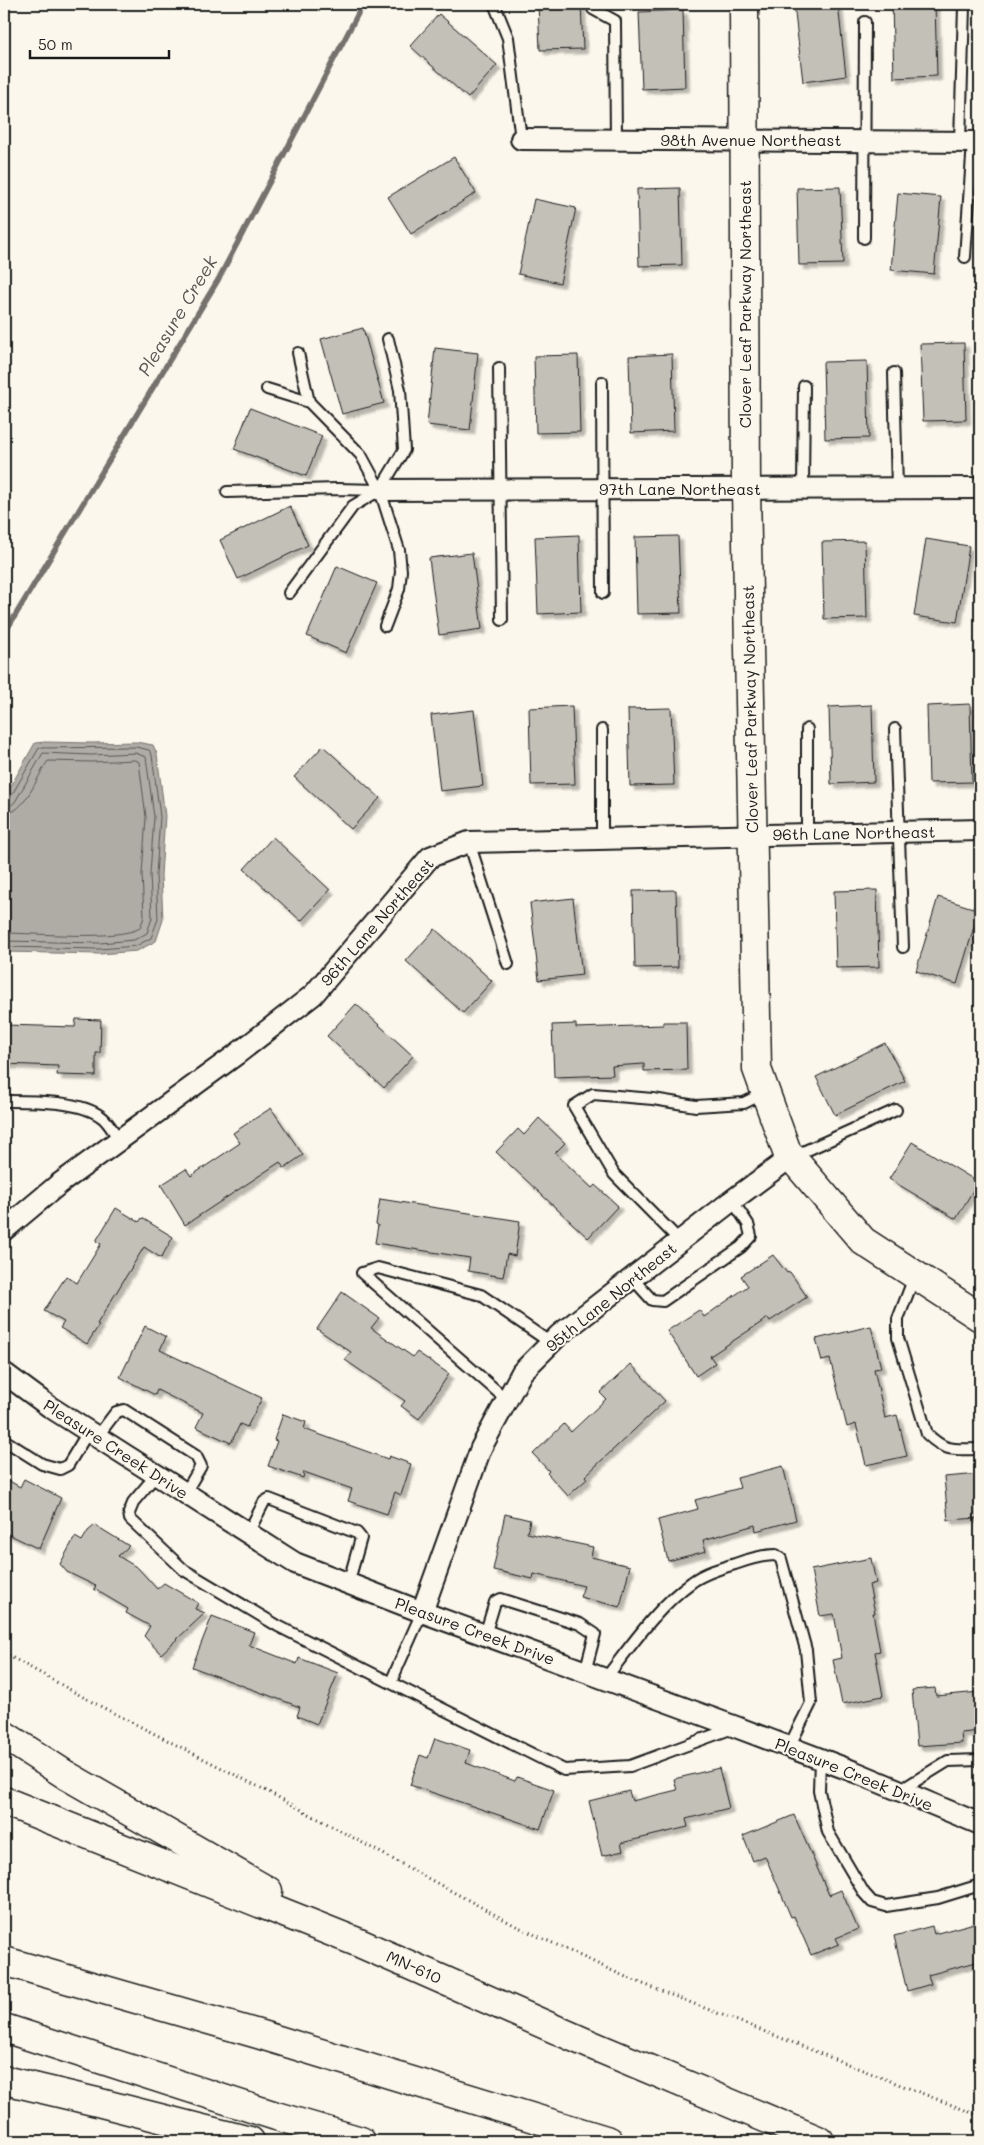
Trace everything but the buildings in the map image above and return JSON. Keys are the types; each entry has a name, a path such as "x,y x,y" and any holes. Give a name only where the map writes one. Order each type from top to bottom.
{"main road":[{"name":"Clover Leaf Parkway Northeast","path":"744,4 746,488 757,1069 786,1152 863,1241 980,1317"},
{"path":"4,1735 66,1775 356,1942"},
{"name":"MN-610","path":"4,1801 356,1942 582,2041 820,2141"},
{"path":"4,1961 258,2034 609,2141"},
{"path":"4,2028 276,2116 361,2141"},
{"path":"4,2080 250,2141"}],"street":[{"name":"98th Avenue Northeast","path":"521,139 971,142"},
{"name":"97th Lane Northeast","path":"380,490 980,488"},
{"name":"96th Lane Northeast","path":"4,1230 59,1184 237,1054 312,995 430,857 469,842 752,835 899,834 980,830"},
{"name":"95th Lane Northeast","path":"422,1612 481,1448 522,1372 551,1343 632,1278 732,1200 791,1157"},
{"name":"Pleasure Creek Drive","path":"4,1373 50,1407 295,1563 422,1612 789,1747 980,1824"}],"lane":[{"path":"495,6 508,38 521,139"},
{"path":"964,7 971,142 965,257"},
{"path":"593,9 615,21 616,140"},
{"path":"864,238 865,22"},
{"path":"289,593 353,506 380,490 404,450 400,390 388,340"},
{"path":"298,353 309,402"},
{"path":"500,368 502,620"},
{"path":"894,374 897,488"},
{"path":"602,382 603,592"},
{"path":"803,488 804,386"},
{"path":"267,389 309,402 361,456 380,490 399,550 401,571 399,589 384,626"},
{"path":"227,492 337,489 380,490"},
{"path":"807,729 807,834"},
{"path":"895,729 902,947"},
{"path":"602,730 602,839"},
{"path":"469,842 508,964"},
{"path":"680,1241 614,1174 574,1106 592,1094 653,1099 696,1106 744,1103 765,1093"},
{"path":"4,1101 43,1101 78,1107 102,1118 120,1140"},
{"path":"791,1157 896,1110"},
{"path":"632,1278 652,1300 663,1301 741,1247 751,1236 748,1224 732,1200"},
{"path":"507,1400 362,1273 378,1268 481,1295 551,1343"},
{"path":"915,1274 898,1319 898,1338 927,1434 937,1444 947,1449 980,1449"},
{"path":"4,1440 42,1464 60,1469 68,1465 92,1434 116,1412 124,1410 196,1456 201,1466 185,1493"},
{"path":"156,1474 134,1501 129,1513 130,1519 184,1570 278,1626 564,1770 630,1766 736,1727"},
{"path":"248,1533 264,1502 269,1499 356,1533 361,1538 348,1584"},
{"path":"605,1679 652,1619 693,1581 750,1559 766,1555 776,1555 781,1559 806,1650 811,1702 789,1747"},
{"path":"485,1635 495,1602 501,1599 580,1624 595,1634 585,1672"},
{"path":"391,1682 422,1612"},
{"path":"820,1759 819,1791 828,1832 864,1893 872,1902 886,1906 938,1898 980,1884"},
{"path":"900,1791 948,1761 980,1760"}],"path":[{"path":"4,1653 94,1702 265,1790 516,1926 628,1978 980,2116"}],"water":[{"path":"136,742 153,745 157,754 165,816 161,875 163,920 156,941 137,951 100,954 4,952 4,798 35,743"}],"waterway":[{"name":"Pleasure Creek","path":"4,634 218,280 363,4"}]}
